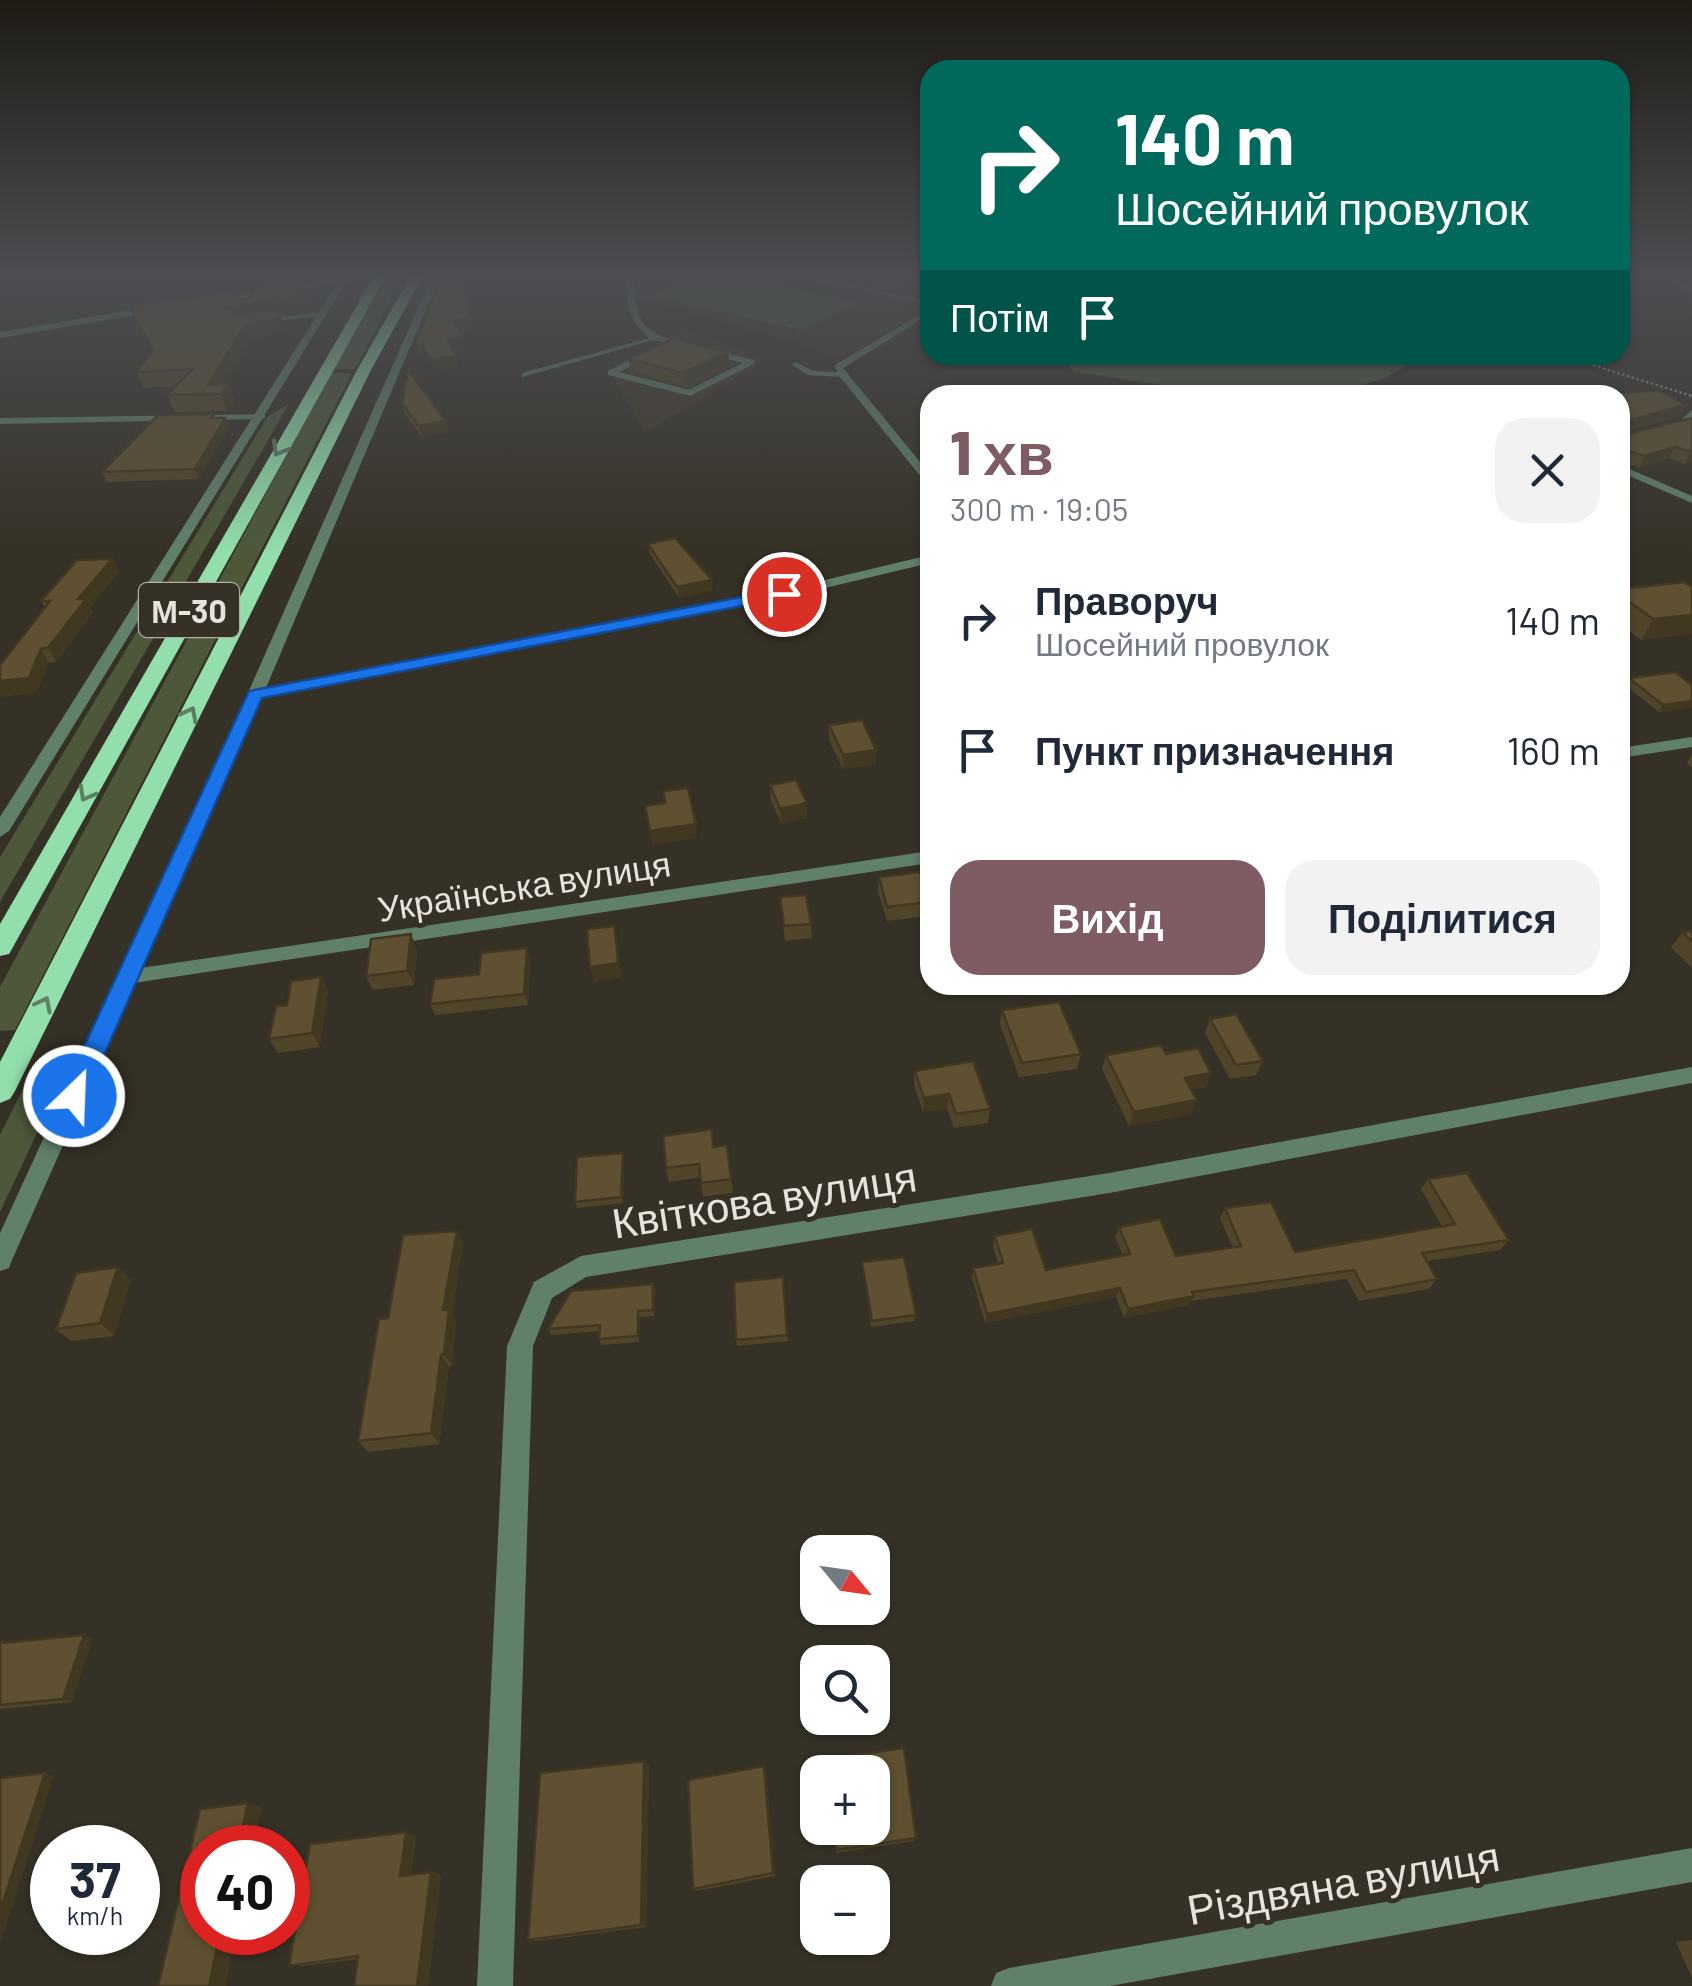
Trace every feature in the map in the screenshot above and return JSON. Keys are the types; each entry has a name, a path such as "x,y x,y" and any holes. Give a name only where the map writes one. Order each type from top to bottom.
{"highway":[{"name":"М-30","path":"0,948 329,367"},
{"name":"М-30","path":"0,1091 366,367"}],"street":[{"path":"0,830 292,367"},
{"path":"0,1260 256,694 398,367"},
{"path":"1630,437 1684,423 1692,413"},
{"path":"256,694 784,594 920,560"},
{"path":"1630,751 1692,742"},
{"name":"Українська вулиця","path":"128,977 920,858"},
{"name":"Квіткова вулиця","path":"495,1986 520,1346 543,1290 582,1268 1110,1183 1692,1075"},
{"name":"Різдвяна вулиця","path":"1009,1986 1692,1865"}],"lane":[{"path":"525,376 560,367"},
{"path":"623,367 611,373 690,393 743,367"},
{"path":"799,367 811,373 843,375"},
{"path":"839,367 920,469"},
{"path":"0,421 262,416"},
{"path":"1630,472 1692,500"}],"path":[{"path":"1598,367 1692,396"}],"shaded area":[{"path":"610,367 754,367 645,433 607,368"}],"green space":[{"path":"1069,367 1405,367 1359,385 1161,385 1074,372"},
{"path":"331,373 352,373 15,1030 0,1031 0,987"},
{"path":"289,404 0,902 0,857 268,416"},
{"path":"71,1060 0,1212 0,1135 36,1062"}],"building":[{"path":"141,367 219,367 208,385 228,384 221,394 167,395 193,369 137,372"},
{"path":"659,367 697,367 683,373"},
{"path":"408,370 446,421 419,426 402,403"},
{"path":"1658,390 1686,405 1630,420 1630,392"},
{"path":"214,414 211,418 225,418 195,469 102,472 158,415"},
{"path":"1692,418 1692,452 1675,447 1645,456 1630,452 1630,433"},
{"path":"675,538 712,580 677,587 648,544"},
{"path":"112,559 78,599 86,599 48,648 41,649 29,678 0,681 0,665 50,601 41,601 77,560"},
{"path":"1684,582 1692,587 1692,615 1653,619 1630,602 1630,588"},
{"path":"1675,672 1692,685 1692,701 1663,705 1630,678"},
{"path":"862,720 876,750 843,755 829,725"},
{"path":"796,780 807,803 780,809 770,785"},
{"path":"688,788 696,824 650,831 645,806 665,803 663,791"},
{"path":"920,872 920,903 887,907 879,877"},
{"path":"806,895 811,924 784,926 780,897"},
{"path":"615,926 618,963 590,967 587,929"},
{"path":"411,934 407,971 366,976 371,939"},
{"path":"527,948 524,994 430,1004 434,979 479,974 481,953"},
{"path":"321,977 312,1033 269,1039 276,1006 287,1005 291,981"},
{"path":"1059,1002 1081,1054 1022,1063 1002,1010"},
{"path":"1236,1014 1263,1061 1236,1065 1210,1019"},
{"path":"1161,1045 1166,1054 1198,1048 1211,1073 1185,1078 1197,1100 1134,1112 1106,1055"},
{"path":"973,1061 990,1109 956,1114 949,1094 924,1098 915,1071"},
{"path":"712,1129 713,1147 727,1145 731,1179 701,1183 699,1164 666,1168 663,1136"},
{"path":"623,1153 621,1197 575,1202 577,1157"},
{"path":"1467,1173 1509,1240 1422,1253 1437,1279 1366,1292 1354,1270 1192,1292 1194,1296 1128,1309 1120,1288 987,1314 973,1268 1003,1263 995,1236 1032,1229 1046,1270 1130,1254 1119,1227 1160,1219 1176,1256 1241,1246 1225,1208 1271,1202 1295,1252 1455,1224 1428,1179"},
{"path":"457,1231 443,1310 449,1310 431,1433 358,1441 379,1319 388,1318 403,1235"},
{"path":"904,1257 916,1315 872,1321 862,1262"},
{"path":"118,1267 100,1323 56,1329 76,1273"},
{"path":"783,1277 787,1335 736,1340 734,1282"},
{"path":"653,1284 653,1310 638,1311 638,1336 599,1339 600,1325 548,1329 571,1291"},
{"path":"84,1635 63,1699 0,1705 0,1643"},
{"path":"904,1748 916,1838 890,1842 890,1755 856,1755"},
{"path":"644,1761 641,1925 528,1940 540,1773"},
{"path":"764,1766 773,1873 693,1889 688,1780"},
{"path":"45,1773 0,1911 0,1778"},
{"path":"248,1803 243,1825 196,1825 200,1809"},
{"path":"406,1832 400,1876 431,1872 417,1986 354,1986 358,1956 289,1966 291,1955 310,1955 310,1844"},
{"path":"836,1845 869,1845 836,1850"},
{"path":"180,1893 180,1955 215,1955 209,1986 158,1986"}],"route":[{"path":"74,1096 256,694 784,594"}]}
